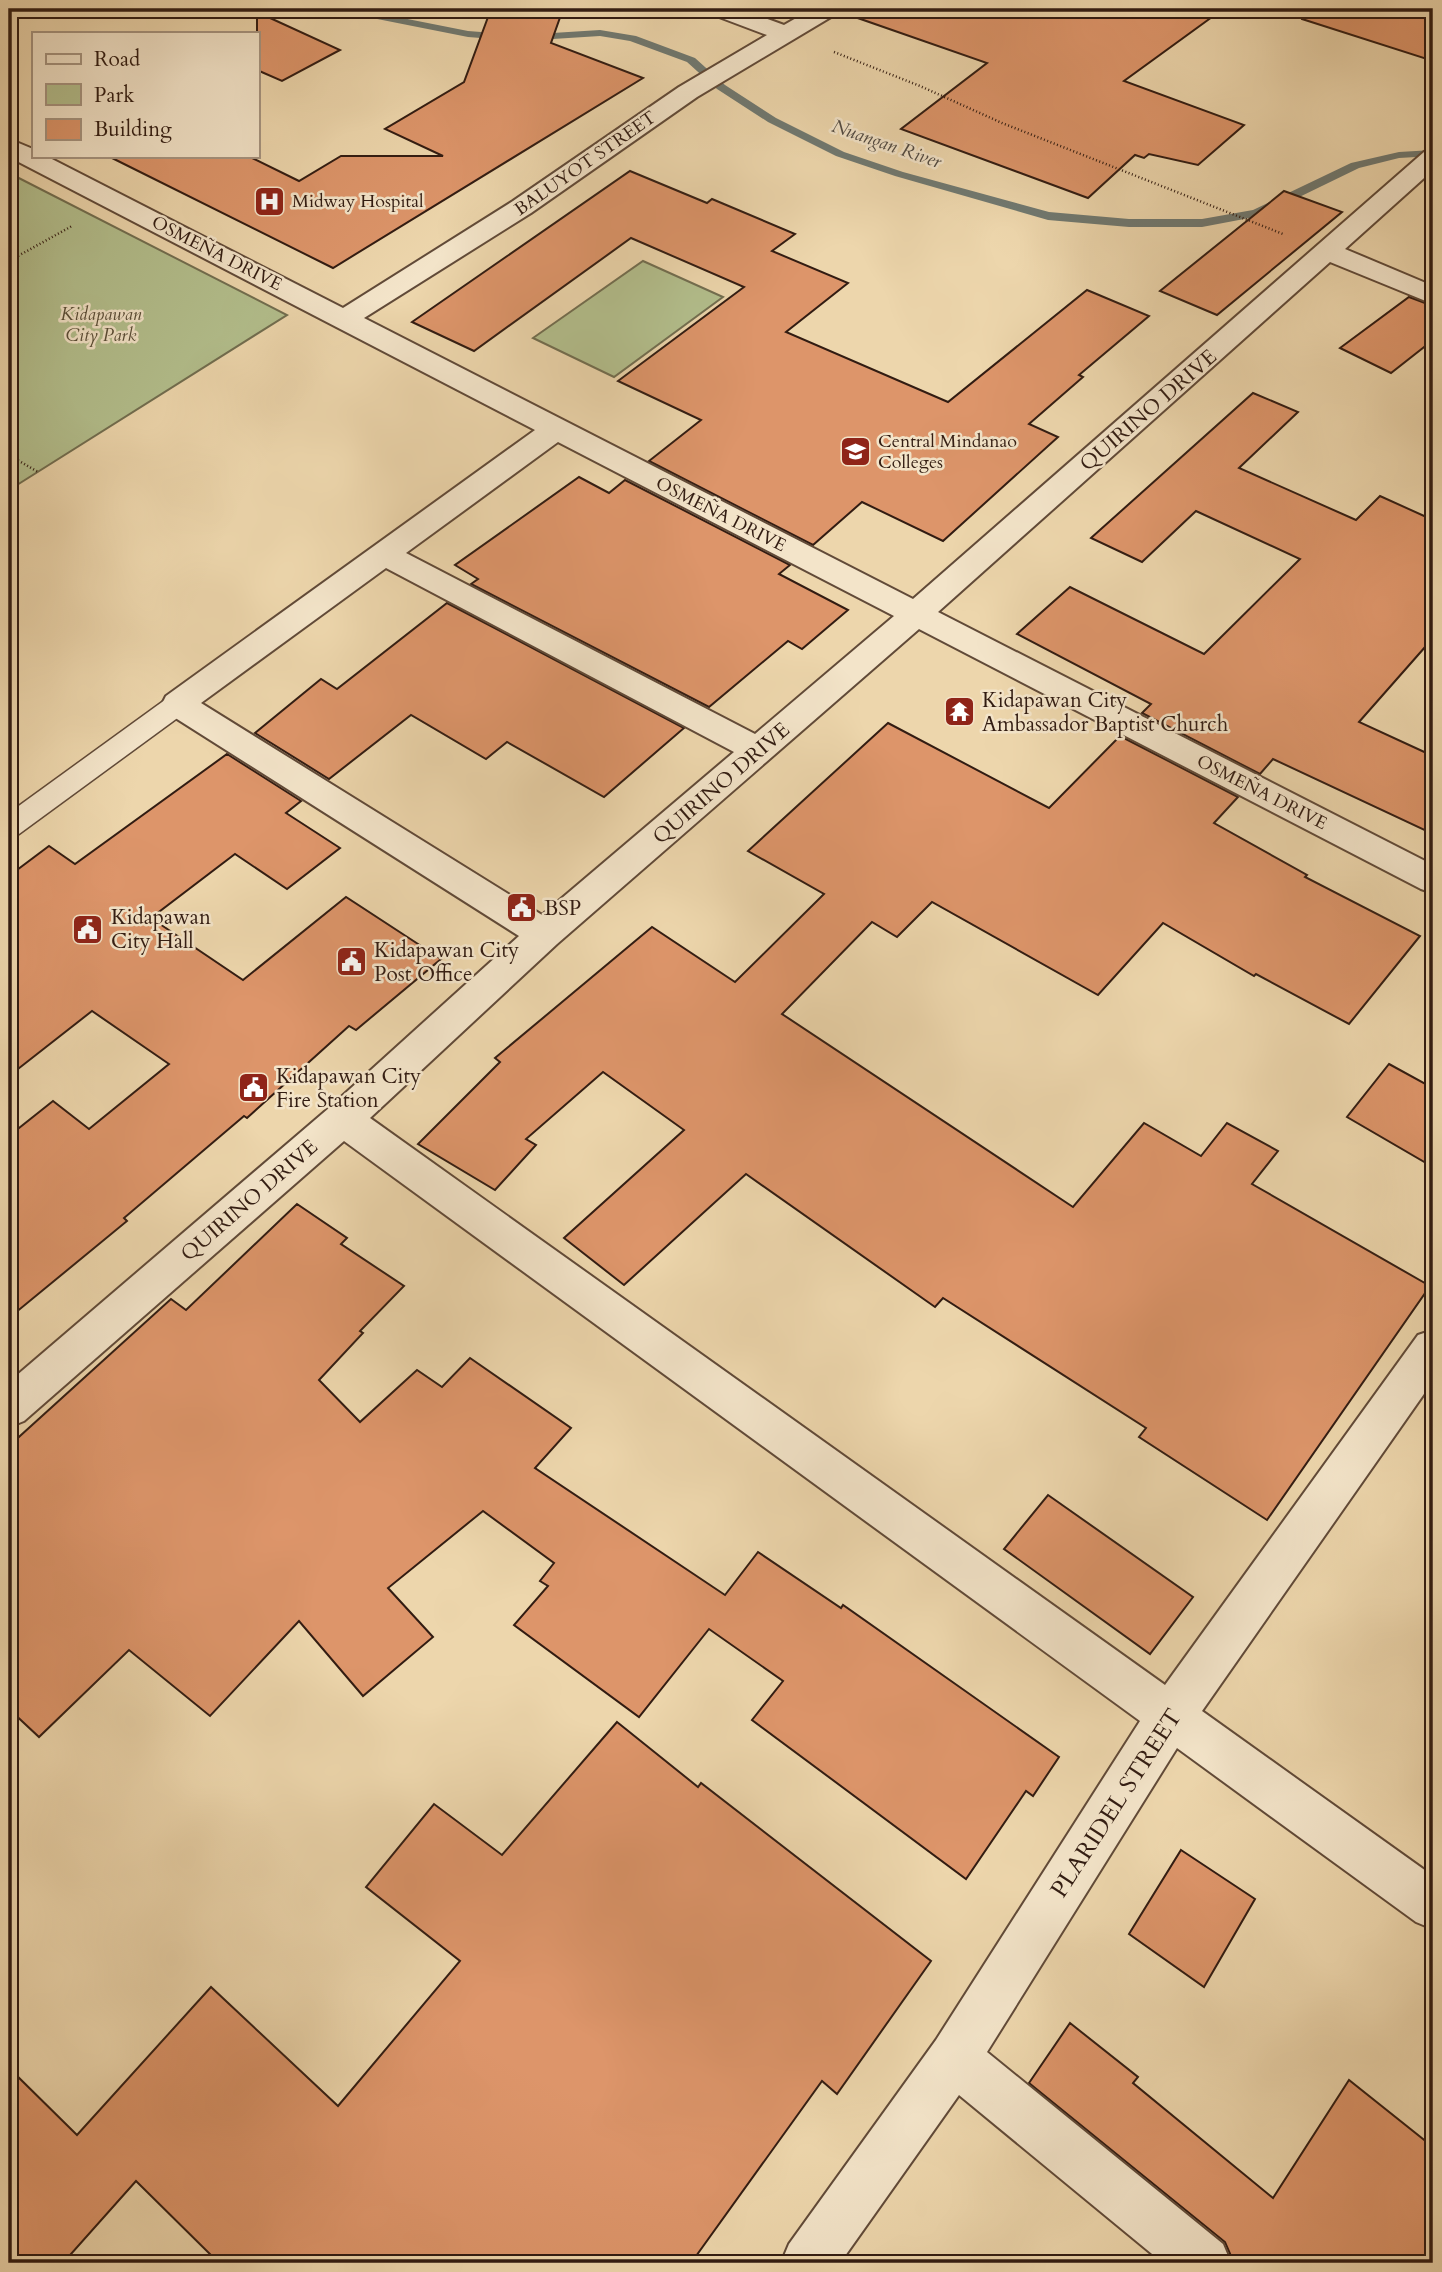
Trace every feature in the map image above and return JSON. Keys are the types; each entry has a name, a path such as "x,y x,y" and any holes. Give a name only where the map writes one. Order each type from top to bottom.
{"street":[{"path":"719,9 787,34"},
{"name":"BALUYOT STREET","path":"344,319 522,207 688,92 828,9"},
{"name":"OSMEÑA DRIVE","path":"9,147 1433,880"},
{"name":"QUIRINO DRIVE","path":"9,1409 343,1119 544,934 916,614 1425,164"},
{"path":"1328,252 1433,296"},
{"path":"544,934 178,704 556,429"},
{"path":"384,554 758,750"},
{"path":"343,1119 1433,1905"},
{"name":"PLARIDEL STREET","path":"808,2263 954,2058 1171,1715 1433,1349"},
{"path":"954,2058 1205,2263"}],"lane":[{"path":"9,827 178,704"}],"path":[{"path":"787,34 920,86 1014,128 1293,238"},
{"path":"9,261 116,201"},
{"path":"9,455 38,472"}],"green space":[{"name":"Kidapawan City Park","path":"9,173 287,315 9,490"},
{"path":"643,261 723,297 614,377 533,338"}],"building":[{"path":"491,9 563,9 551,43 643,78 333,268 112,158 252,158 299,181 341,156 443,156 385,129 464,82"},
{"path":"854,9 1223,9 1124,81 1244,125 1198,165 1149,154 1144,158 1135,155 1088,198 901,129 987,63 852,16"},
{"path":"1304,9 1433,9 1433,61 1302,19"},
{"path":"257,12 340,50 282,81 259,71"},
{"path":"630,171 707,203 712,199 795,234 772,251 848,283 786,332 948,402 1087,290 1149,316 1079,375 1083,377 1029,424 1058,437 943,541 862,502 813,545 649,461 701,420 618,381 744,287 631,238 474,351 412,322"},
{"path":"1284,191 1342,212 1217,315 1160,291"},
{"path":"1409,297 1433,306 1433,340 1391,373 1340,348"},
{"path":"1253,393 1298,412 1239,468 1356,520 1380,496 1433,520 1433,638 1359,722 1433,756 1433,834 1273,759 1260,774 1142,713 1151,704 1017,634 1070,587 1204,654 1300,559 1196,511 1142,562 1091,538"},
{"path":"579,477 609,493 625,480 790,565 779,574 848,610 802,649 788,641 709,707 471,584 478,579 455,565"},
{"path":"447,603 684,728 604,797 507,742 486,759 411,715 329,779 255,733 321,679 337,689"},
{"path":"888,723 1049,808 1120,736 1238,797 1214,823 1307,875 1305,877 1420,936 1349,1024 1256,974 1254,976 1163,923 1098,995 932,902 897,937 872,922 782,1014 1073,1207 1144,1123 1201,1156 1227,1123 1278,1151 1252,1184 1430,1286 1267,1520 1139,1437 1146,1428 943,1298 935,1307 746,1174 624,1285 564,1238 684,1130 603,1072 526,1139 536,1145 495,1190 418,1144 500,1062 495,1058 652,927 735,982 824,894 748,851"},
{"path":"227,754 301,801 286,813 340,848 287,889 235,854 151,918 243,980 346,897 441,959 356,1030 349,1026 247,1118 244,1116 124,1218 127,1221 9,1318 9,1136 53,1101 89,1129 169,1064 92,1011 9,1076 9,876 49,846 75,864"},
{"path":"1389,1064 1433,1088 1433,1167 1347,1117"},
{"path":"297,1204 347,1238 341,1244 404,1286 360,1331 363,1333 319,1380 360,1422 417,1370 442,1387 470,1358 571,1428 535,1468 725,1595 758,1552 841,1608 843,1605 1059,1757 1033,1796 1026,1791 966,1879 752,1720 783,1681 709,1629 639,1717 514,1625 548,1586 540,1581 554,1563 483,1511 388,1588 433,1637 363,1696 299,1621 210,1716 129,1650 39,1737 9,1709 9,1446 171,1299 186,1310"},
{"path":"1048,1495 1193,1597 1150,1654 1004,1549"},
{"path":"617,1722 698,1787 701,1783 931,1961 837,2094 822,2081 691,2263 219,2263 136,2181 63,2263 9,2263 9,2068 77,2135 211,1987 338,2106 460,1961 366,1887 434,1804 502,1855"},
{"path":"1181,1850 1255,1899 1204,1987 1129,1934"},
{"path":"1070,2023 1138,2077 1133,2083 1273,2198 1349,2080 1433,2147 1433,2263 1234,2263 1225,2242 1029,2083"}],"waterway":[{"name":"Nuangan River","path":"342,9 468,34 521,38 600,33 632,38 691,60 721,87 772,120 840,154 899,174 1048,216 1129,223 1202,223 1256,213 1355,165 1399,155 1433,153"}],"place":[{"name":"Midway Hospital","path":"269,201"},
{"name":"Central Mindanao Colleges","path":"855,451"},
{"name":"Kidapawan City Ambassador Baptist Church","path":"959,712"},
{"name":"BSP","path":"521,908"},
{"name":"Kidapawan City Hall","path":"88,929"},
{"name":"Kidapawan City Post Office","path":"351,962"},
{"name":"Kidapawan City Fire Station","path":"253,1088"}]}
